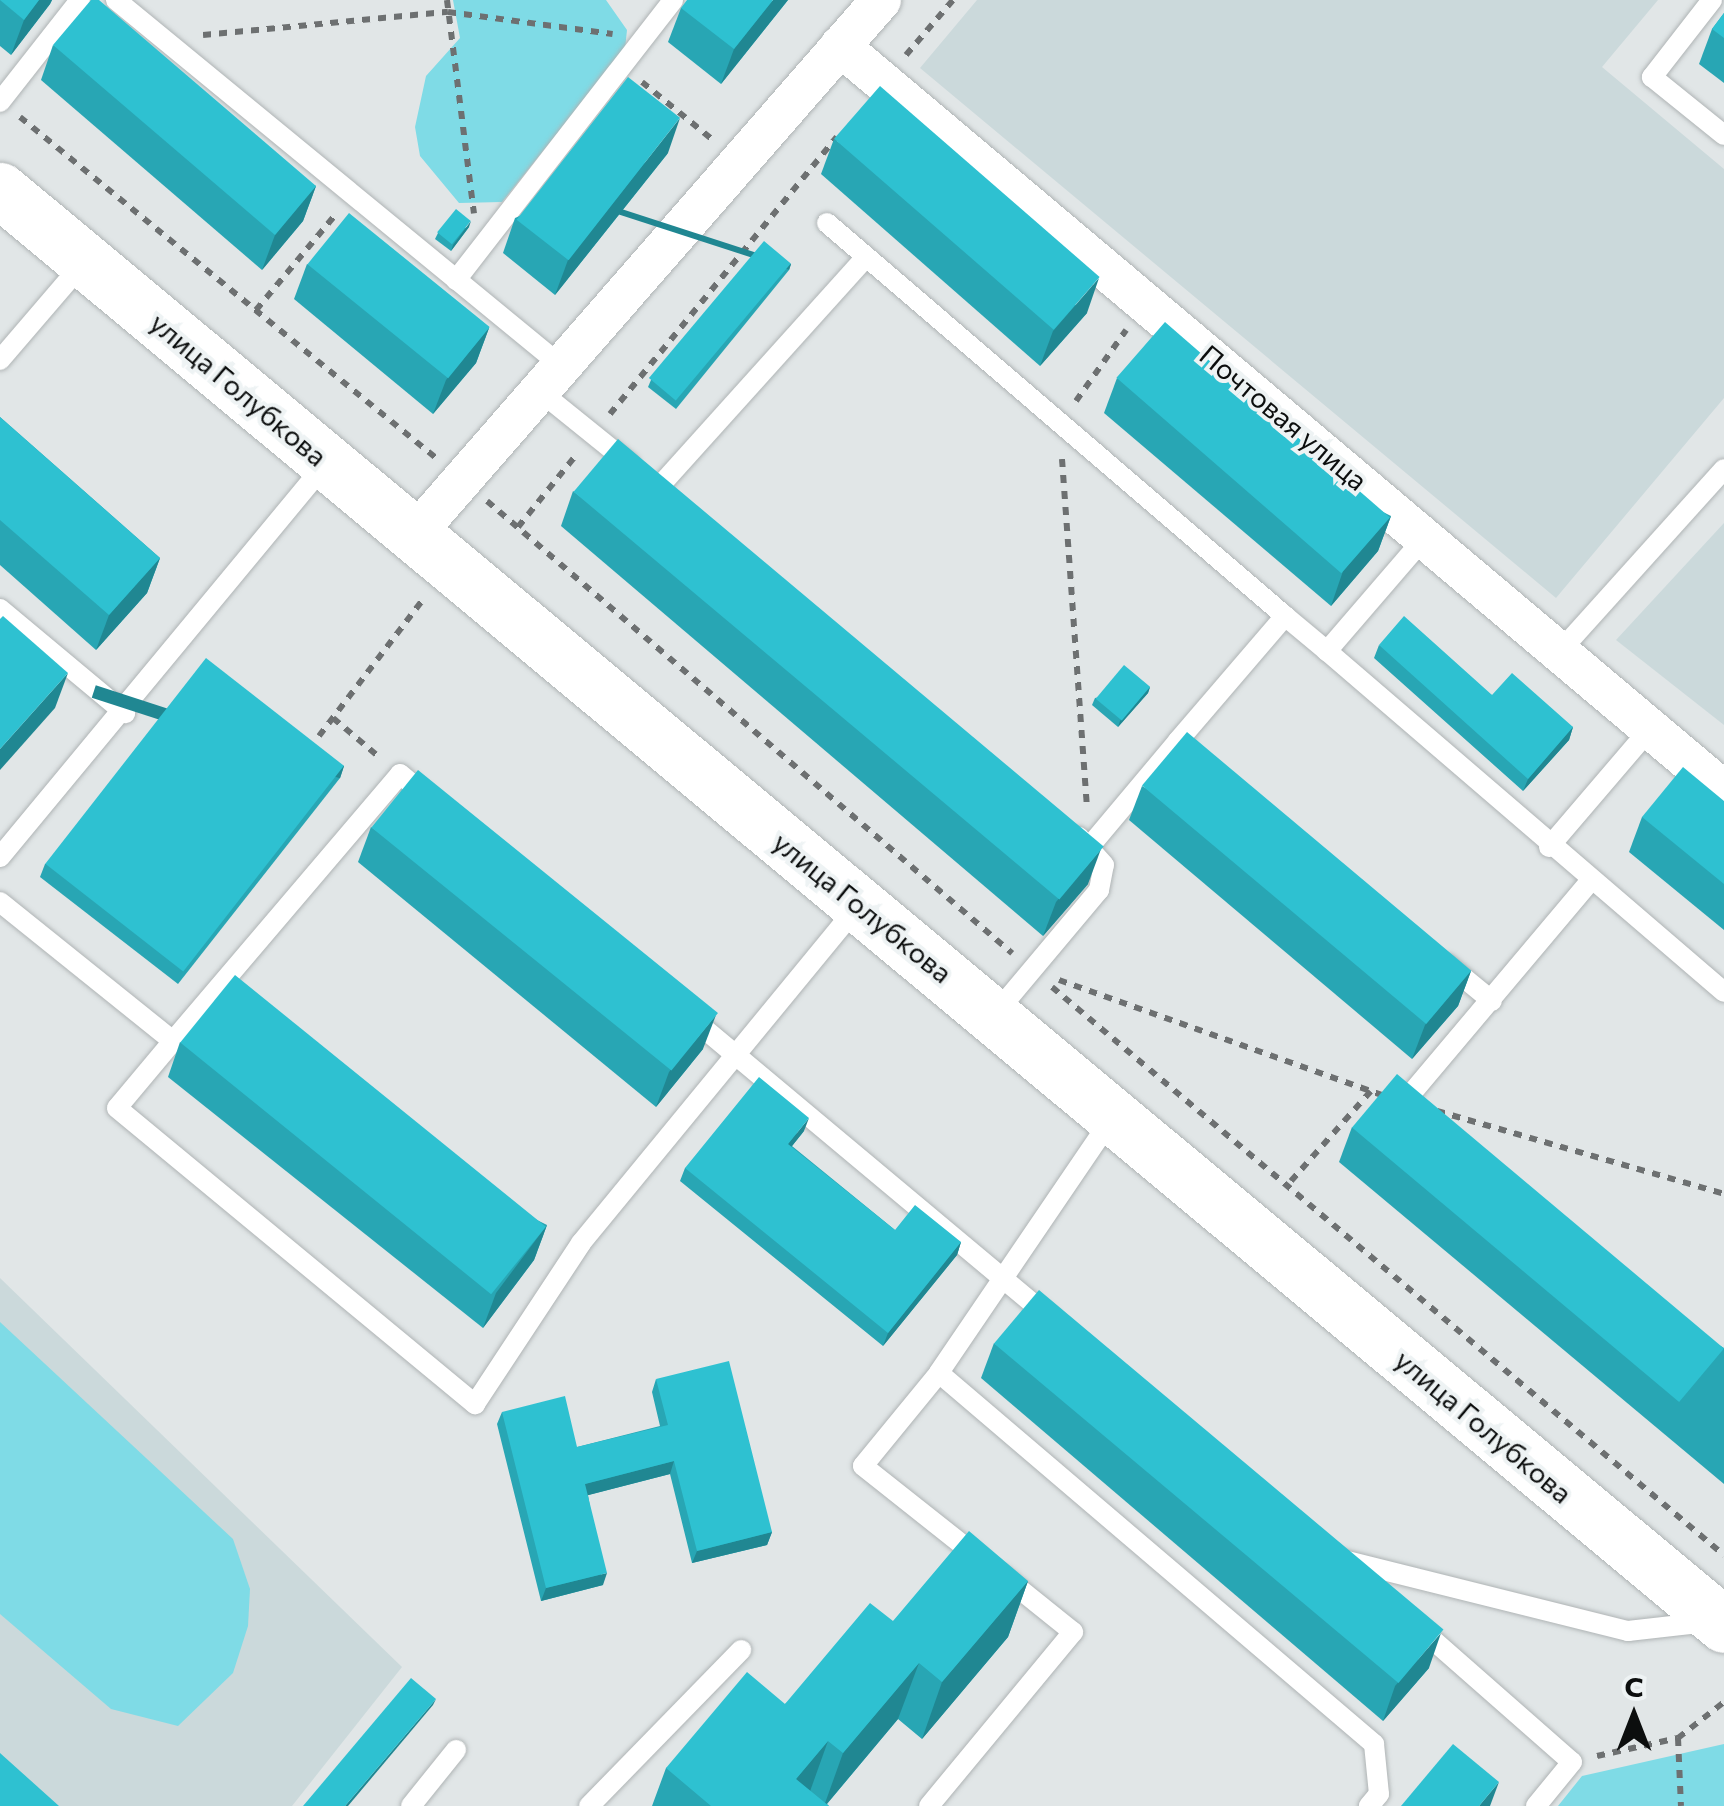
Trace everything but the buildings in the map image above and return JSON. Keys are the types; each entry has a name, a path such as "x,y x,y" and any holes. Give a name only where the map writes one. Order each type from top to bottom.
{"main road":[{"name":"улица Голубкова","path":"0,190 1721,1623"}],"street":[{"path":"414,534 553,380 881,0"},
{"name":"Почтовая улица","path":"840,46 1562,649 1649,730 1724,791"}],"lane":[{"path":"0,102 80,0"},
{"path":"116,0 456,280 553,380 594,434 665,494 866,257"},
{"path":"456,280 673,0"},
{"path":"1712,0 1652,77 1724,135"},
{"path":"827,223 1327,650 1550,847 1724,992"},
{"path":"0,360 85,260"},
{"path":"0,857 125,713 327,462"},
{"path":"1562,649 1724,469"},
{"path":"1327,650 1426,536"},
{"path":"0,610 125,713"},
{"path":"1090,846 1285,616"},
{"path":"1550,847 1649,730"},
{"path":"1178,741 1208,766"},
{"path":"446,812 400,774 117,1108 475,1404 582,1243 859,905"},
{"path":"994,1014 1099,890 1104,865 1090,846 1060,822"},
{"path":"1435,1126 1405,1101 1590,881"},
{"path":"0,902 174,1041"},
{"path":"1432,951 1492,1001"},
{"path":"674,1004 1068,1333"},
{"path":"929,1806 1073,1632 863,1466 1008,1283 1113,1116"},
{"path":"938,1373 1374,1744 1378,1794 1369,1806"},
{"path":"1536,1806 1572,1762 1332,1552 1628,1632 1721,1623"},
{"path":"589,1806 740,1650"},
{"path":"411,1806 456,1750"}],"path":[{"path":"446,0 479,250"},
{"path":"518,527 952,0"},
{"path":"162,38 448,12 644,38"},
{"path":"622,66 740,163"},
{"path":"0,102 463,480 1032,970 1291,1181 1724,1554"},
{"path":"256,310 352,194"},
{"path":"1090,846 1060,423 1146,302"},
{"path":"319,736 426,596"},
{"path":"332,718 400,774"},
{"path":"1032,970 1371,1091 1724,1194"},
{"path":"1291,1181 1371,1091"},
{"path":"1572,1762 1678,1738 1724,1702"},
{"path":"1678,1738 1681,1806"}],"shaded area":[{"path":"453,0 606,0 627,30 625,49 502,202 459,203 420,156 415,127 426,76 460,38"},
{"path":"977,0 1658,0 1602,67 1724,169 1724,398 1556,598 920,68"},
{"path":"1724,523 1724,725 1616,640"},
{"path":"0,1278 402,1667 292,1806 0,1806"},
{"path":"0,1322 233,1539 250,1589 248,1626 233,1673 178,1726 111,1709 0,1614"},
{"path":"1724,1744 1724,1806 1558,1806 1582,1776"}]}
